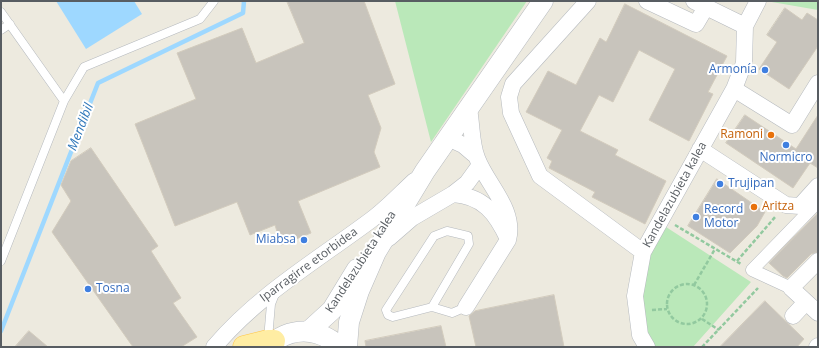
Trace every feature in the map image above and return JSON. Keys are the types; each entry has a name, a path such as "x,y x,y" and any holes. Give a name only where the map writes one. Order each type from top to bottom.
{"main road":[{"path":"244,347 269,344"}],"street":[{"name":"Kandelazubieta kalea","path":"347,347 349,322 358,291 376,252 425,171 543,1"},
{"name":"Kandelazubieta kalea","path":"588,1 513,84 509,97 511,113 540,176 643,252"},
{"path":"648,1 696,24 700,4 745,26"},
{"name":"Kandelazubieta kalea","path":"647,347 640,335 635,296 643,252 734,89 744,63 745,26 758,1"},
{"path":"734,89 792,125 818,83"},
{"path":"376,252 412,218 454,194 467,184 478,161 469,109"},
{"path":"448,138 462,145 478,161 501,200 510,220 511,230 508,240 466,307"},
{"path":"700,149 786,205 800,206 818,186"},
{"name":"Kandelazubieta kalea","path":"309,331 332,310 388,217 425,171"},
{"name":"Iparragirre etorbidea","path":"214,347 252,308 278,286 372,220 425,171"},
{"path":"454,194 465,195 482,202 497,219 508,240"},
{"path":"793,316 812,308 791,288 752,270 818,202"},
{"path":"791,288 818,261"},
{"path":"269,344 291,333 309,331 331,339 340,347"}],"lane":[{"path":"1,261 64,101 84,67 200,19 214,1"},
{"path":"1,12 64,101"},
{"path":"1,30 10,24"},
{"path":"432,307 469,244 468,236 447,231 434,236 386,310 388,315 393,317 432,307 452,313 466,307"},
{"path":"269,344 271,304 278,286"}],"path":[{"path":"737,261 786,205"},
{"path":"662,217 752,270"},
{"path":"694,285 715,249"},
{"path":"702,347 768,277"},
{"path":"682,285 694,285 704,294 707,300 706,313 702,319 691,325 678,323 669,315 667,309 668,296 676,287 682,285"},
{"path":"702,319 719,330"}],"green space":[{"path":"395,1 527,1 431,142"},
{"path":"766,1 818,1 818,10"},
{"path":"666,227 751,282 693,347 654,347 645,332 640,294 649,254"}],"water":[{"path":"56,1 134,1 142,14 86,49"}],"building":[{"path":"287,1 364,1 395,84 368,95 381,128 374,152 380,167 298,201 311,233 281,245 275,225 250,235 237,202 175,226 135,124 196,99 177,53 242,28 256,63 304,43"},
{"path":"625,4 727,56 708,92 713,94 689,141 649,120 675,69 639,50 613,102 599,95 580,131 618,150 615,155 666,181 645,224 592,197 595,192 549,168 552,161 547,158 562,130 526,112 548,71 576,85 600,38 606,42"},
{"path":"785,8 802,20 807,13 818,20 818,46 789,89 759,69 777,42 767,35"},
{"path":"745,115 796,149 818,115 818,168 810,163 793,188 726,143"},
{"path":"91,148 158,246 151,251 181,298 173,303 197,337 181,347 133,347 52,232 71,201 61,185 71,161"},
{"path":"717,179 765,212 757,226 730,253 688,226"},
{"path":"818,213 818,252 811,254 787,278 783,276 769,263"},
{"path":"554,295 564,347 476,347 469,316 475,311"},
{"path":"765,301 804,339 797,347 720,347"},
{"path":"441,326 446,347 366,347 365,341"},
{"path":"29,331 48,347 15,347"}],"waterway":[{"name":"Mendibil","path":"1,331 98,83 243,13 244,1"}],"place":[{"name":"Armonía","path":"765,70"},
{"name":"Ramoni","path":"771,135"},
{"name":"Normicro","path":"786,145"},
{"name":"Trujipan","path":"720,184"},
{"name":"Aritza","path":"754,207"},
{"name":"Record Motor","path":"696,217"},
{"name":"Miabsa","path":"304,240"},
{"name":"Tosna","path":"88,289"}]}
